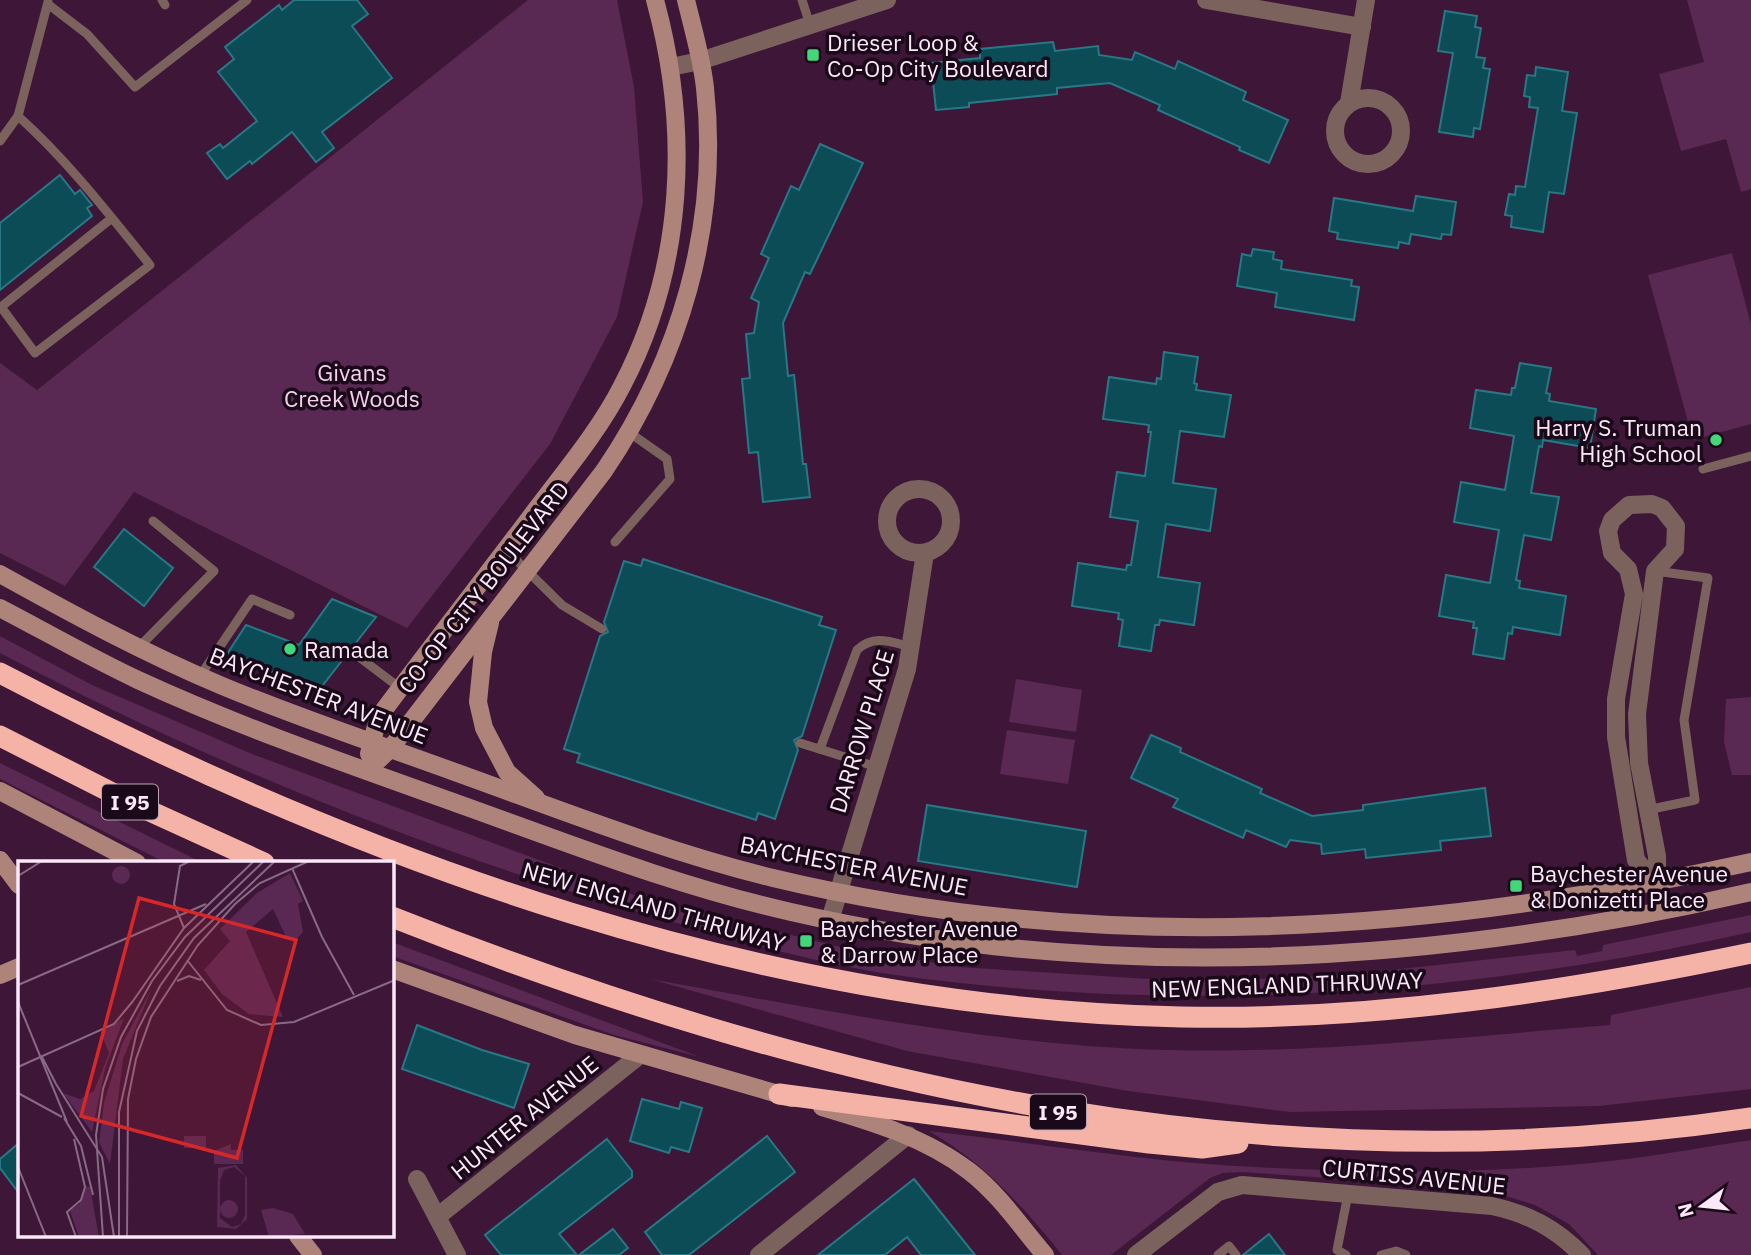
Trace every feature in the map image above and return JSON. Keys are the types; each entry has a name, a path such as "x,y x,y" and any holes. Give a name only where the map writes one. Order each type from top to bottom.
{"highway":[{"name":"NEW ENGLAND THRUWAY","path":"0,673 105,726 252,794 472,880 616,927 719,956 896,992 1002,1006 1109,1014 1204,1017 1284,1015 1501,997 1751,953"},
{"name":"I 95","path":"0,736 132,803 260,861"},
{"name":"I 95","path":"394,918 526,968 765,1044 889,1076 1074,1115 1182,1129 1359,1141 1501,1141 1645,1131 1751,1118"},
{"path":"779,1094 873,1104 979,1122 1202,1148 1286,1137"}],"main road":[{"name":"CO-OP CITY BOULEVARD","path":"367,771 378,718 606,416 638,353 668,251 677,181 678,148 671,67 655,0"},
{"name":"CO-OP CITY BOULEVARD","path":"367,771 390,749 630,433 670,350 699,247 706,180 708,134 705,88 686,0"},
{"path":"606,416 630,433"},
{"name":"BAYCHESTER AVENUE","path":"0,574 138,648 200,676 371,742 706,860 839,891 1020,920 1092,926 1233,929 1410,919 1514,907 1655,883 1751,862"},
{"path":"0,608 103,663 169,694 367,771 650,874 830,920 932,938 1036,950 1140,957 1245,959 1352,954 1454,944 1658,911 1751,892"},
{"path":"492,616 483,652 478,702 484,728 507,772 544,804"},
{"path":"0,790 131,861"},
{"path":"0,860 18,883"},
{"path":"0,975 18,967"},
{"path":"394,970 640,1055 779,1094 908,1135 969,1171 993,1192 1045,1255"},
{"path":"300,1238 313,1255"}],"street":[{"path":"671,67 700,61 887,0"},
{"path":"1206,0 1362,27"},
{"path":"1349,103 1366,0"},
{"path":"1655,883 1636,860 1616,737 1616,699 1634,594 1628,569 1612,553 1608,531 1612,520 1629,505 1652,504 1662,509 1676,526 1675,549 1655,571 1637,714 1639,764 1657,856 1655,883 1658,911"},
{"name":"DARROW PLACE","path":"830,920 911,647 925,553"},
{"name":"HUNTER AVENUE","path":"438,1217 640,1055"},
{"path":"759,1255 908,1135"},
{"name":"HUNTER AVENUE","path":"417,1179 457,1255"},
{"name":"CURTISS AVENUE","path":"1136,1255 1228,1187 1242,1185 1492,1206 1517,1211 1549,1227 1582,1255"}],"lane":[{"path":"0,141 18,116 48,2 87,34 135,87 247,0"},
{"path":"802,0 810,25"},
{"path":"18,116 59,153 112,218 150,265 35,353 1,307 112,218"},
{"path":"615,542 670,479 667,459 630,433"},
{"path":"1703,469 1751,456"},
{"path":"138,648 214,570 153,521"},
{"path":"506,550 562,604 602,629"},
{"path":"1647,810 1695,800 1684,720 1708,578 1655,571"},
{"path":"200,676 252,599 290,615"},
{"path":"820,749 857,650 867,640 881,639 911,647"},
{"path":"359,657 400,688"},
{"path":"800,743 877,767"},
{"path":"1346,1255 1337,1250 1348,1194"},
{"path":"1218,1255 1229,1246 1236,1255"},
{"path":"1381,1255 1396,1251 1406,1255"}],"green space":[{"name":"Givans Creek Woods","path":"528,0 617,0 634,87 643,202 617,317 550,444 407,628 134,492 65,586 0,553 0,363 37,390"},
{"path":"1687,0 1751,0 1751,189 1741,192 1726,139 1681,151 1659,74 1704,62"},
{"path":"1732,253 1751,324 1751,424 1693,440 1648,275"},
{"path":"0,636 92,685 252,754 642,898 844,948 960,967 1180,981 1286,978 1383,971 1575,950 1577,956 1602,951 1603,945 1751,915 1751,932 1543,970 1336,992 1232,996 1128,995 1023,989 882,973 778,951 642,913 559,888 395,831 234,766 77,693 0,653"},
{"path":"1016,679 1082,690 1076,732 1009,722"},
{"path":"1751,697 1751,775 1732,775 1724,742 1726,699"},
{"path":"1007,730 1075,740 1068,784 1000,774"},
{"path":"0,763 199,861 162,861 0,779"},
{"path":"394,943 700,1057 614,1035 394,957"},
{"path":"650,979 868,1018 1033,1041 1153,1050 1219,1051 1350,1046 1610,1025 1611,1015 1751,987 1751,1089 1599,1106 1290,1112 1128,1091 907,1051"},
{"path":"929,1131 1214,1165 1388,1171 1566,1165 1645,1157 1751,1140 1751,1255 1598,1255 1569,1224 1535,1205 1483,1189 1242,1172 1223,1173 1210,1178 1111,1255 1062,1255 1032,1219 985,1171"}],"building":[{"path":"294,0 357,0 368,14 352,26 392,78 322,132 334,148 316,162 292,132 252,164 250,161 227,179 207,153 220,144 223,148 257,121 218,72 234,59 225,47 279,5 282,10"},
{"path":"1445,11 1477,16 1475,27 1481,28 1476,57 1485,58 1483,68 1490,69 1480,129 1474,128 1473,137 1439,132 1453,53 1438,51"},
{"path":"1053,42 1055,51 1098,46 1099,55 1132,60 1135,52 1175,69 1178,61 1246,92 1243,100 1288,120 1269,163 1158,110 1160,105 1110,83 1057,88 1057,94 969,103 969,107 936,110 931,63 980,58 980,49"},
{"path":"1536,67 1568,72 1562,111 1577,113 1564,194 1549,192 1543,232 1511,227 1512,216 1505,215 1509,194 1515,195 1516,186 1525,187 1538,108 1529,107 1530,97 1524,96 1527,75 1535,76"},
{"path":"820,144 863,163 810,274 805,272 783,323 788,376 794,375 803,464 806,464 810,497 763,502 758,452 749,453 742,379 750,378 746,334 754,333 759,302 751,298 769,258 761,254 791,186 799,190"},
{"path":"60,175 75,194 80,190 92,205 87,208 92,216 0,290 0,223"},
{"path":"1416,196 1456,202 1451,235 1442,234 1441,239 1411,234 1409,244 1399,242 1398,248 1337,239 1338,233 1329,231 1334,198 1413,211"},
{"path":"1253,249 1274,252 1273,259 1282,261 1281,269 1352,280 1351,286 1359,287 1354,320 1275,307 1277,293 1237,286 1242,254 1251,256"},
{"path":"1164,352 1198,357 1194,383 1197,384 1196,390 1231,395 1224,437 1180,431 1173,483 1216,489 1210,531 1166,524 1158,577 1200,583 1194,625 1160,620 1159,625 1155,625 1151,651 1119,646 1123,620 1118,619 1119,613 1072,606 1078,563 1126,570 1127,565 1131,565 1138,521 1110,517 1117,472 1145,476 1151,432 1148,432 1149,425 1103,419 1109,377 1156,384 1157,378 1161,379"},
{"path":"1520,363 1551,368 1546,393 1550,394 1549,401 1596,409 1590,448 1543,440 1542,447 1539,446 1531,493 1559,497 1551,540 1524,535 1516,580 1520,581 1519,588 1566,596 1560,635 1513,627 1512,634 1508,633 1504,659 1473,654 1477,628 1473,628 1474,622 1439,616 1446,575 1490,583 1499,530 1454,522 1461,482 1505,490 1514,436 1470,428 1476,390 1511,395"},
{"path":"124,529 173,568 144,606 94,567"},
{"path":"643,559 822,617 819,625 836,630 802,736 794,740 798,750 775,819 758,813 756,820 577,762 580,754 564,749 600,636 608,632 604,622 624,561 641,566"},
{"name":"Ramada","path":"332,599 376,617 319,690 227,654 246,625 299,645"},
{"path":"1151,735 1181,748 1180,752 1262,789 1260,793 1312,816 1363,810 1363,805 1485,788 1491,836 1440,841 1441,850 1366,858 1365,849 1322,854 1321,844 1290,840 1286,847 1246,830 1243,838 1173,807 1178,799 1131,778"},
{"path":"927,805 1086,831 1077,887 918,861"},
{"path":"417,1025 482,1050 529,1064 514,1108 402,1069"},
{"path":"642,1099 679,1109 681,1102 702,1108 689,1152 671,1147 669,1153 630,1141"},
{"path":"767,1136 795,1172 689,1255 662,1255 645,1232"},
{"path":"607,1139 632,1171 632,1177 559,1234 577,1255 501,1255 485,1235"},
{"path":"18,1144 18,1192 0,1168 0,1159"},
{"path":"914,1179 975,1255 921,1255 907,1237 885,1255 818,1255"},
{"path":"613,1229 628,1248 619,1255 579,1255"},
{"path":"1269,1234 1285,1255 1243,1255"}],"place":[{"name":"Drieser Loop & Co-Op City Boulevard","path":"813,55"},
{"name":"Harry S. Truman High School","path":"1716,440"},
{"name":"Ramada","path":"290,649"},
{"name":"Baychester Avenue & Donizetti Place","path":"1516,886"},
{"name":"Baychester Avenue & Darrow Place","path":"806,941"}]}
